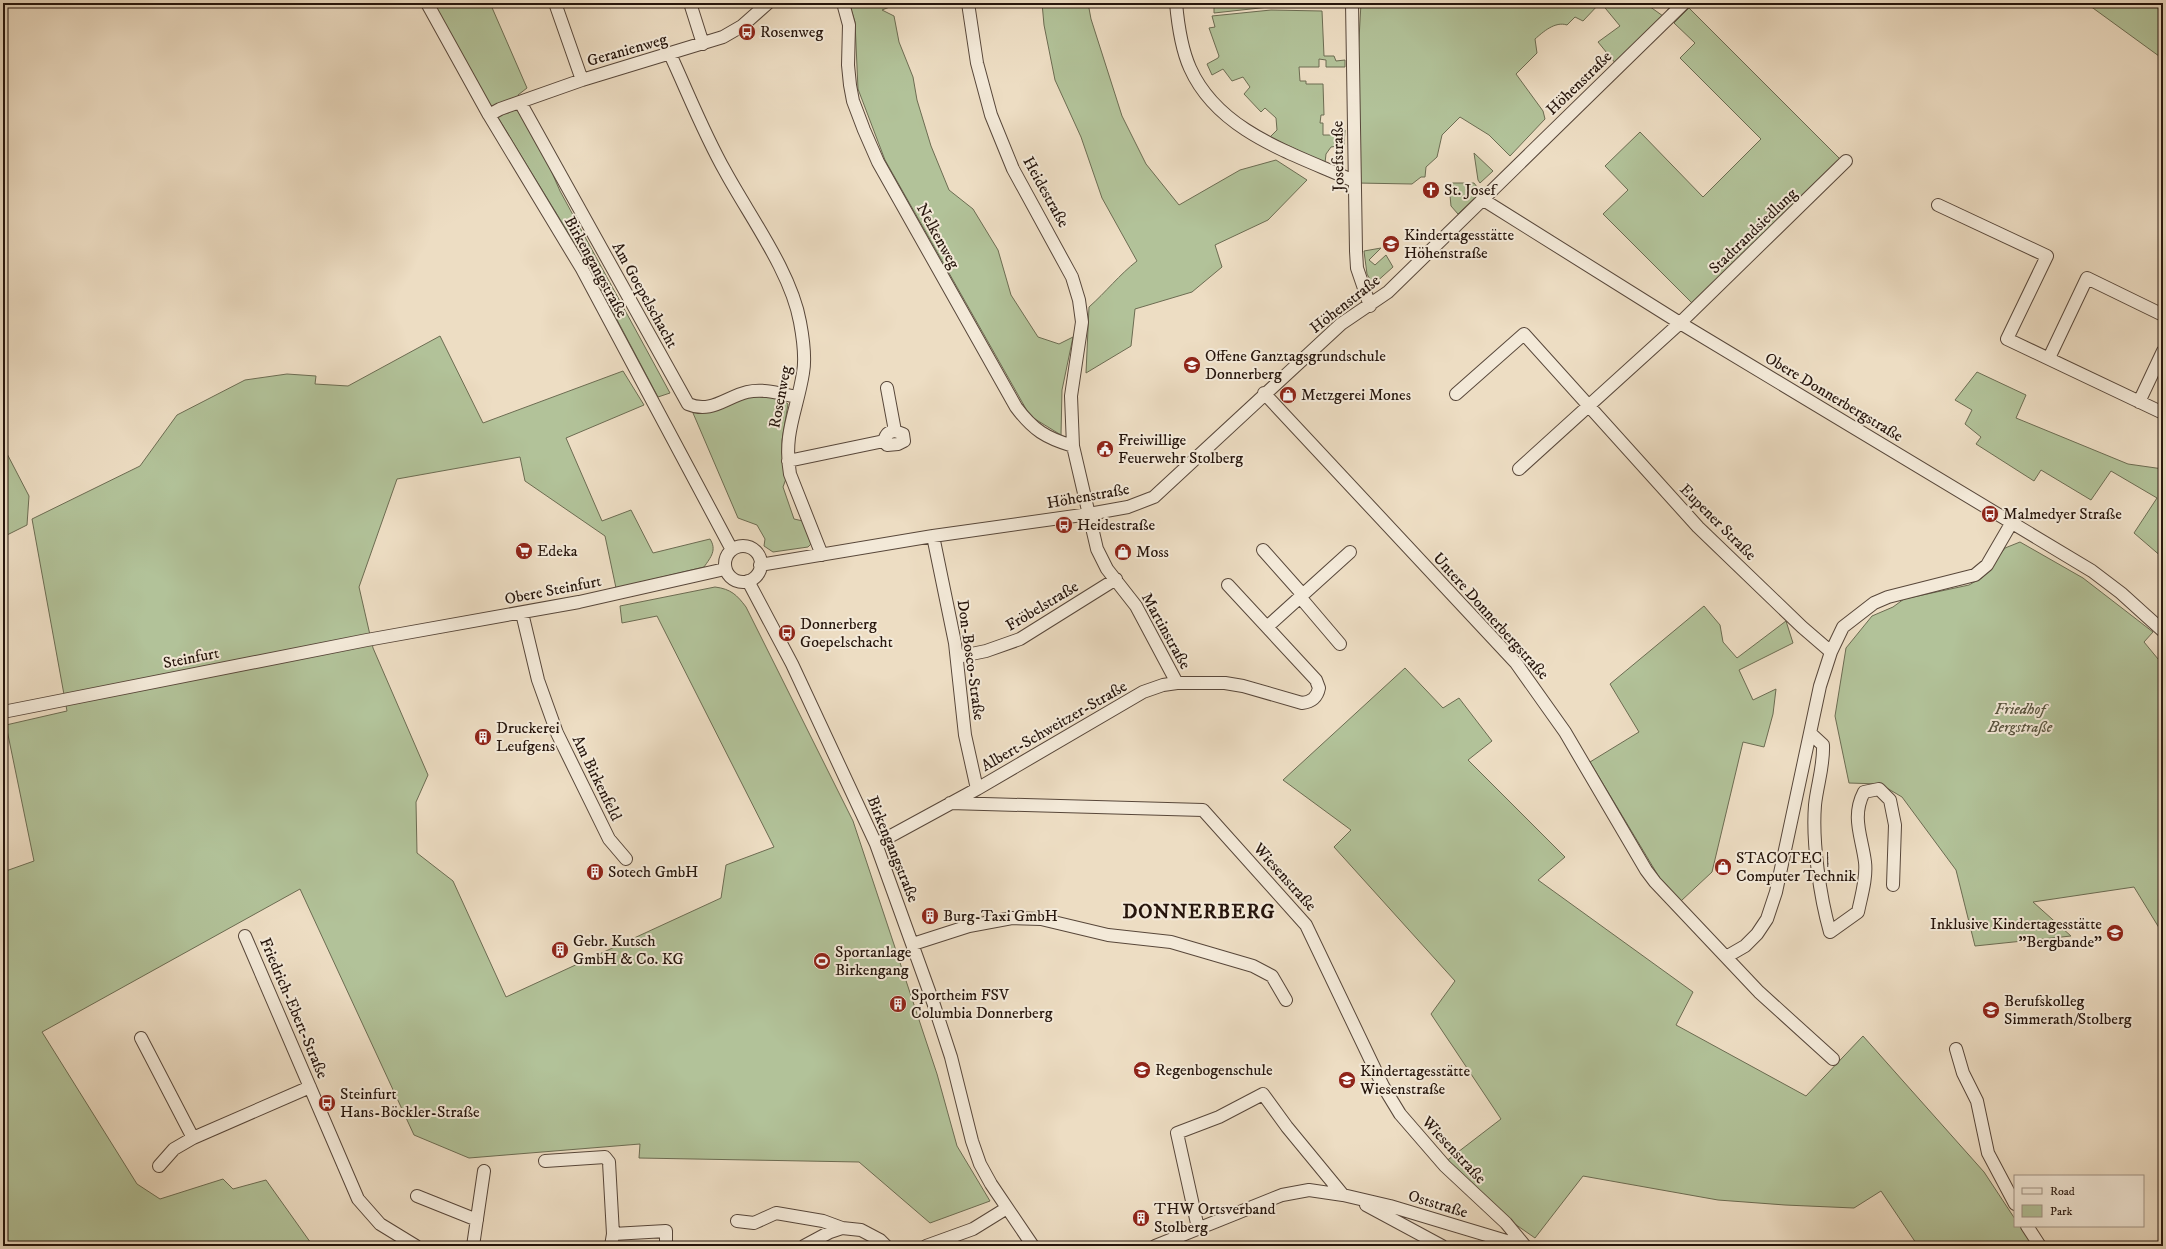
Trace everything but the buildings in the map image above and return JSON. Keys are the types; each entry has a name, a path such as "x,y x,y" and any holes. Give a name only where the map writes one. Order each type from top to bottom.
{"street":[{"name":"Birkengangstraße","path":"427,3 489,115 582,269 732,550"},
{"path":"555,3 582,80"},
{"path":"690,3 702,44"},
{"name":"Geranienweg","path":"489,115 520,102 582,80 670,54 724,36 742,26 768,3"},
{"name":"Nelkenweg","path":"843,3 849,25 848,65 853,101 878,162 1016,407 1030,426 1047,437 1073,446"},
{"name":"Heidestraße","path":"968,3 978,69 991,115 1014,169 1072,277 1079,300 1082,322 1071,396 1073,446 1089,514"},
{"path":"1176,3 1180,36 1190,70 1204,92 1220,110 1239,127 1354,181"},
{"name":"Josefstraße","path":"1352,3 1354,181 1357,268 1370,306"},
{"name":"Höhenstraße","path":"760,565 933,536 1089,514 1128,507 1154,497 1264,393 1341,324 1370,306 1388,292 1684,3"},
{"name":"Rosenweg","path":"670,54 724,170 777,262 796,304 804,356 803,373 788,434 788,461 790,474 822,555"},
{"name":"Am Goepelschacht","path":"520,102 688,404 707,408 747,392 758,390 797,397"},
{"name":"Stadtrandsiedlung","path":"1680,323 1846,161"},
{"name":"Obere Donnerbergstraße","path":"1482,199 1680,323 2092,571 2120,593 2163,631"},
{"path":"1938,205 2047,256 2007,338 2163,413"},
{"path":"2049,358 2087,278 2163,314"},
{"path":"1519,469 1680,323"},
{"name":"Eupener Straße","path":"1456,394 1524,334 1698,527 1802,627 1831,652"},
{"path":"2139,402 2163,351"},
{"path":"788,461 884,441 887,445 892,446 901,443 905,436 895,431 886,388"},
{"name":"Untere Donnerbergstraße","path":"1264,393 1516,663 1565,732 1646,870 1726,957 1780,1012 1833,1059"},
{"name":"Martinstraße","path":"1089,514 1097,549 1107,570 1116,579 1136,606 1177,683 1225,683 1243,686 1302,703 1309,702 1318,694 1319,688 1316,680 1228,585"},
{"path":"1726,957 1745,946 1757,934 1767,919 1776,892 1820,686 1831,652 1843,627 1874,603 1919,588 1975,575 1987,565 2012,522"},
{"name":"Don-Bosco-Straße","path":"933,536 957,657 965,735 977,789"},
{"path":"738,547 751,548 756,552 760,565 757,575 748,581 736,581 725,569 726,558 732,550 738,547"},
{"path":"1263,550 1340,644"},
{"path":"1267,627 1350,552"},
{"name":"Obere Steinfurt","path":"385,637 522,613 653,586 725,569"},
{"name":"Fröbelstraße","path":"957,657 986,651 1020,640 1116,579"},
{"name":"Birkengangstraße","path":"748,581 792,664 876,844 913,944 951,1057 972,1141 991,1184 1033,1246"},
{"name":"Am Birkenfeld","path":"522,613 538,680 557,733 609,839 626,860"},
{"name":"Steinfurt","path":"3,712 385,637"},
{"name":"Albert-Schweitzer-Straße","path":"950,803 977,789 1143,692 1163,685 1177,683"},
{"path":"1810,733 1823,745 1824,758 1815,805 1815,837 1826,917 1830,932 1858,912 1863,890 1866,863 1857,816 1860,799 1864,792 1879,789 1890,800 1895,825 1893,885"},
{"path":"876,844 950,803"},
{"name":"Wiesenstraße","path":"950,803 1203,810 1306,925 1383,1086 1397,1109 1445,1166 1506,1223 1524,1246"},
{"path":"913,944 976,924 1012,918 1041,919 1108,935 1171,942 1253,966 1272,976 1286,1000"},
{"name":"Friedrich-Ebert-Straße","path":"246,936 358,1199 380,1224 416,1246"},
{"path":"142,1038 193,1138"},
{"path":"1956,1049 1962,1073 1976,1100 1988,1153 2014,1202"},
{"path":"160,1166 174,1149 193,1138 310,1087"},
{"path":"1198,1228 1177,1133 1219,1117 1263,1094 1287,1127 1348,1196 1442,1246"},
{"path":"545,1161 605,1157 609,1162 612,1240 666,1231 666,1246"},
{"path":"473,1246 484,1171"},
{"name":"Oststraße","path":"1155,1246 1282,1195 1318,1190 1390,1206 1524,1246"},
{"path":"417,1196 477,1220"},
{"path":"926,1246 973,1229 1007,1208"},
{"path":"737,1221 754,1223 776,1213 823,1221 842,1228 866,1232 880,1240 886,1246"},
{"path":"2028,1227 2040,1246"},
{"path":"804,1246 830,1232 842,1228"}],"green space":[{"path":"433,3 490,3 527,88 518,95 560,191 670,393 658,397 588,265 481,90"},
{"path":"849,3 900,3 882,10 894,16 899,42 913,77 917,100 931,146 949,190 973,209 998,250 1011,295 1038,337 1059,344 1073,337 1062,390 1061,435 1030,416 885,160 858,89 855,22"},
{"path":"1042,3 1088,3 1091,19 1122,116 1146,164 1179,205 1240,170 1276,160 1307,180 1268,220 1215,245 1222,267 1192,292 1135,309 1131,346 1086,373 1089,307 1137,261 1102,198 1081,137 1055,80 1044,25"},
{"path":"1214,3 1269,3 1269,7 1214,13"},
{"path":"1361,3 1600,3 1583,21 1575,17 1567,25 1563,24 1554,26 1545,30 1535,39 1537,53 1516,74 1543,111 1545,119 1510,156 1489,135 1460,117 1442,135 1437,157 1426,167 1425,177 1421,177 1412,184 1357,183 1356,93"},
{"path":"1601,3 1650,3 1649,6 1663,16 1669,8 1662,3 1678,3 1616,64 1598,42 1620,26"},
{"path":"2086,3 2163,3 2163,59"},
{"path":"1689,8 1841,160 1695,306 1603,214 1628,190 1605,166 1640,132 1703,197 1761,139 1680,58 1695,43 1674,23"},
{"path":"1271,10 1322,11 1324,56 1334,56 1336,61 1345,60 1345,67 1326,67 1326,60 1319,59 1319,67 1299,67 1300,81 1306,81 1306,84 1323,84 1324,115 1321,115 1320,123 1323,123 1323,135 1341,135 1341,131 1345,130 1344,145 1331,147 1326,154 1325,163 1270,137 1277,130 1276,118 1265,108 1261,112 1244,94 1250,87 1243,77 1232,81 1223,69 1212,75 1207,64 1219,56 1209,28 1215,27 1212,16"},
{"path":"1474,153 1493,171 1480,183 1478,180"},
{"path":"1452,183 1474,183 1481,192 1458,214 1451,206 1449,185"},
{"path":"1381,248 1369,260 1375,265 1386,255 1393,267 1373,285 1367,274 1364,251"},
{"path":"440,336 483,423 623,371 644,405 566,438 602,521 631,510 653,553 710,539 713,547 711,557 704,567 616,588 605,536 525,481 520,457 397,479 359,587 373,648 428,775 416,802 417,853 453,881 506,997 721,898 726,865 774,847 657,616 622,623 620,606 715,587 725,589 740,599 746,607 853,821 937,1074 957,1146 990,1201 930,1223 859,1162 639,1158 640,1144 469,1158 414,1135 300,889 42,1032 137,1184 160,1199 223,1179 233,1189 266,1180 313,1246 3,1246 3,872 34,861 6,725 67,711 32,519 140,466 177,415 245,380 287,374 316,376 315,384 348,386"},
{"path":"1977,372 2026,395 2016,418 2128,464 2163,469 2163,558 2134,533 2157,498 2111,471 2091,500 2041,470 2034,481 1976,444 1981,437 1965,424 1972,410 1955,400"},
{"path":"749,394 784,397 784,401 788,404 782,440 782,453 787,476 783,487 794,519 803,521 811,544 808,547 773,552 764,546 765,539 757,525 738,518 693,413 693,411"},
{"path":"3,446 29,496 27,525 3,537"},
{"name":"Friedhof Bergstraße","path":"2020,542 2083,578 2153,632 2144,642 2163,665 2163,930 2161,931 2134,887 2033,902 2071,936 1975,946 1956,870 1902,797 1880,784 1849,783 1835,716 1846,648 1872,616 1893,607 1904,599 1969,585 1983,577 2005,548"},
{"path":"1704,606 1720,625 1723,642 1737,658 1786,621 1793,643 1739,670 1753,700 1776,689 1773,714 1764,747 1743,742 1712,872 1681,901 1659,877 1590,762 1639,732 1610,684"},
{"path":"1405,668 1443,708 1459,698 1492,741 1468,760 1565,857 1538,880 1693,992 1676,1025 1806,1096 1863,1036 1984,1172 2014,1217 2014,1227 2021,1227 2033,1246 1918,1246 1881,1191 1854,1208 1785,1205 1718,1200 1583,1176 1535,1238 1489,1206 1445,1162 1501,1119 1431,1014 1455,981 1334,847 1351,830 1283,780"}],"place":[{"name":"Rosenweg","path":"747,32"},
{"name":"St. Josef","path":"1431,190"},
{"name":"Kindertagesstätte Höhenstraße","path":"1391,244"},
{"name":"Offene Ganztagsgrundschule Donnerberg","path":"1192,365"},
{"name":"Metzgerei Mones","path":"1288,395"},
{"name":"Freiwillige Feuerwehr Stolberg","path":"1105,449"},
{"name":"Malmedyer Straße","path":"1990,514"},
{"name":"Heidestraße","path":"1064,525"},
{"name":"Edeka","path":"524,551"},
{"name":"Moss","path":"1123,552"},
{"name":"Donnerberg Goepelschacht","path":"787,633"},
{"name":"Druckerei Leufgens","path":"483,737"},
{"name":"STACOTEC | Computer Technik","path":"1723,867"},
{"name":"Sotech GmbH","path":"595,872"},
{"name":"Burg-Taxi GmbH","path":"930,916"},
{"name":"Inklusive Kindertagesstätte \"Bergbande\"","path":"2115,933"},
{"name":"Gebr. Kutsch GmbH & Co. KG","path":"560,950"},
{"name":"Sportanlage Birkengang","path":"822,961"},
{"name":"Sportheim FSV Columbia Donnerberg","path":"898,1004"},
{"name":"Berufskolleg Simmerath/Stolberg","path":"1991,1010"},
{"name":"Regenbogenschule","path":"1142,1070"},
{"name":"Kindertagesstätte Wiesenstraße","path":"1347,1080"},
{"name":"Steinfurt Hans-Böckler-Straße","path":"327,1103"},
{"name":"THW Ortsverband Stolberg","path":"1141,1218"}],"district":[{"name":"DONNERBERG","path":"1199,912"}]}
